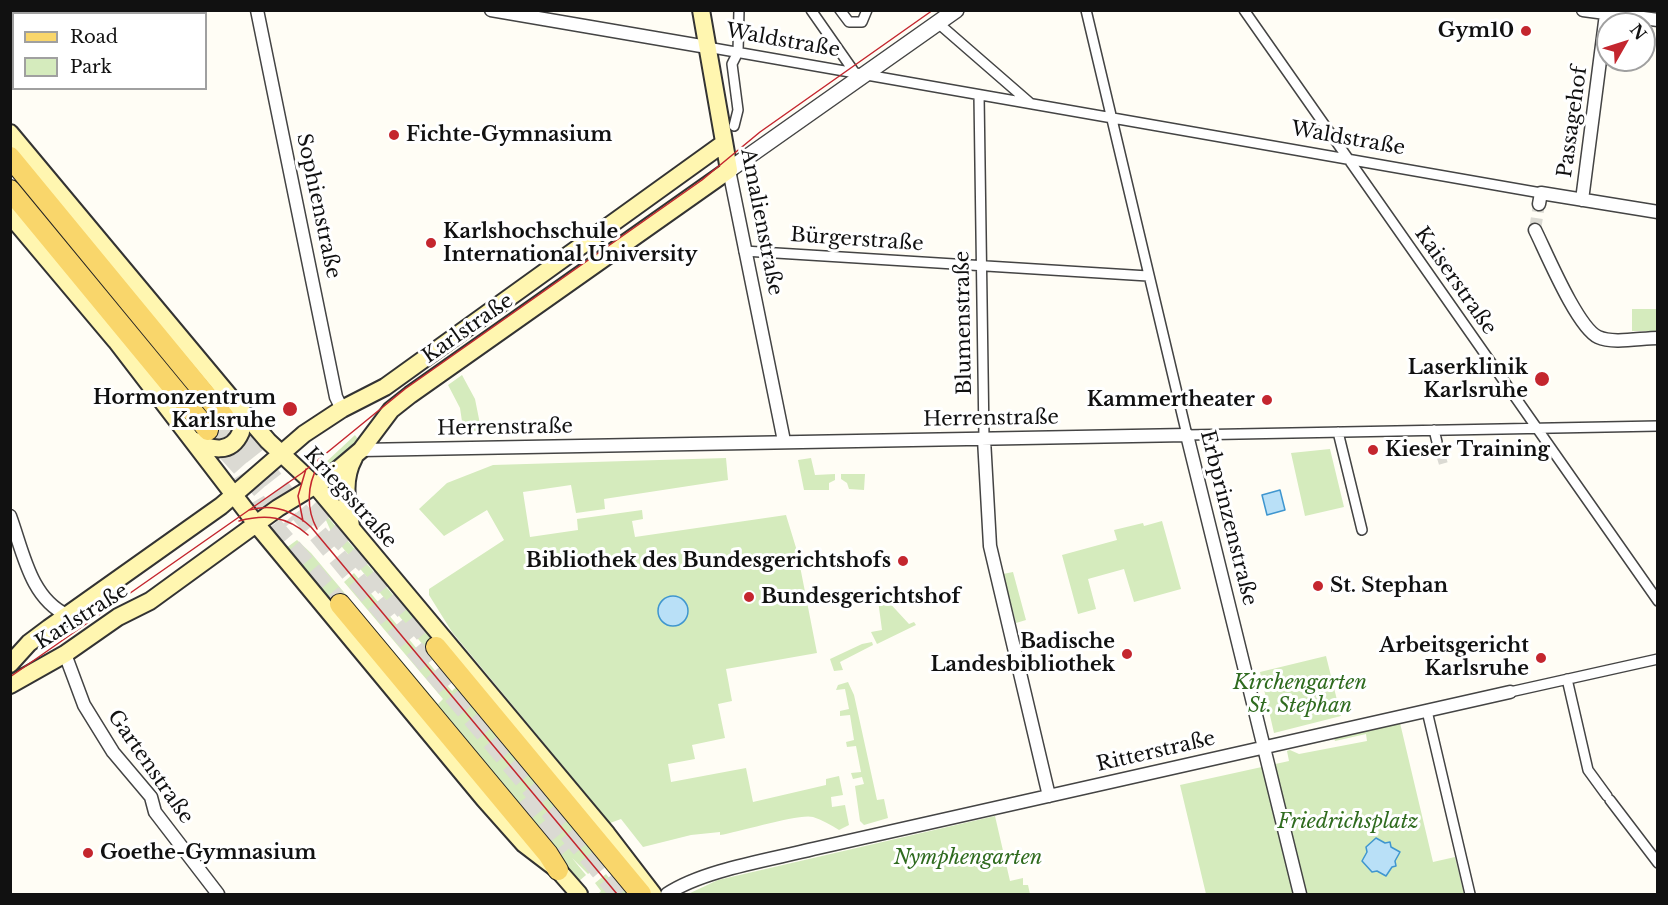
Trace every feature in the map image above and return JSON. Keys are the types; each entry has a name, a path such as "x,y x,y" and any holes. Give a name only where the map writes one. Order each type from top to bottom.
{"main road":[{"name":"Amalienstraße","path":"701,10 729,170"},
{"name":"Kriegsstraße","path":"10,133 230,410 316,486 607,834 653,894"},
{"name":"Karlstraße","path":"10,664 29,643 233,496 299,438 342,409 386,387 724,143"},
{"path":"10,157 230,410 241,432 232,444 224,448 209,448 190,438"},
{"name":"Karlstraße","path":"10,685 65,654 118,617 150,600 278,508 316,486 358,453 391,410 410,395 729,170"},
{"path":"10,190 208,430"},
{"path":"10,214 116,341 233,496 508,826 524,844 558,870"},
{"path":"351,527 346,488 347,475 358,453"},
{"path":"340,604 579,894"},
{"path":"436,647 641,894"}],"street":[{"name":"Sophienstraße","path":"257,10 336,397 342,409"},
{"name":"Waldstraße","path":"491,10 1347,158 1540,199 1582,200 1658,212"},
{"path":"734,126 738,110 732,64 738,52 739,10"},
{"path":"810,10 859,74"},
{"path":"840,10 849,22 862,22 867,10"},
{"name":"Karlstraße","path":"729,170 859,74 956,10"},
{"name":"Erbprinzenstraße","path":"1086,10 1148,276 1300,894"},
{"name":"Kaiserstraße","path":"1244,10 1658,601"},
{"path":"938,23 984,66 1032,104"},
{"name":"Passagehof","path":"1582,200 1599,72"},
{"name":"Blumenstraße","path":"979,95 984,438 990,546 1049,796"},
{"name":"Amalienstraße","path":"729,170 784,441"},
{"path":"1535,230 1577,312 1592,332 1604,339 1658,338"},
{"name":"Bürgerstraße","path":"744,251 1148,276"},
{"name":"Herrenstraße","path":"358,453 784,441 1658,426"},
{"path":"1434,430 1437,442"},
{"path":"1338,432 1362,530"},
{"path":"10,516 37,591 50,605 67,615"},
{"name":"Gartenstraße","path":"65,654 84,705 113,752 151,797 155,812 218,894"},
{"name":"Ritterstraße","path":"667,894 686,883 710,875 1658,659"},
{"path":"1567,679 1587,771 1658,863"},
{"path":"1427,711 1470,894"}],"green space":[{"path":"1632,309 1657,309 1657,331 1632,331"},
{"path":"462,375 475,399 482,434 464,435 460,408 448,385"},
{"path":"355,435 362,445 331,470 325,463"},
{"path":"1330,449 1344,507 1305,516 1291,453"},
{"path":"726,458 728,480 604,499 605,509 576,513 571,485 523,492 530,537 578,530 577,519 642,510 643,519 632,521 635,537 786,515 797,551 817,653 726,669 732,701 718,704 725,738 692,745 695,759 668,764 671,782 746,768 753,802 826,785 826,779 839,776 843,795 831,797 832,807 845,805 849,825 839,830 816,818 806,817 720,835 720,832 691,835 643,847 621,819 610,823 452,632 429,595 429,589 504,540 487,510 444,536 419,509 447,483 493,465"},
{"path":"811,458 815,475 835,474 835,480 829,483 829,490 804,490 798,460"},
{"path":"841,474 865,474 864,490 849,489 847,483 841,479"},
{"path":"327,516 403,607 427,626 608,858 588,874 572,858 586,875 578,882 334,608 286,548 297,540 311,553 438,704 443,699 344,582 354,573 452,691 457,686 333,536 325,518"},
{"path":"1162,521 1181,589 1134,602 1124,569 1088,579 1096,609 1078,614 1062,555 1117,540 1114,530"},
{"path":"1013,572 1026,620 1016,623 1003,574"},
{"path":"885,598 909,624 914,622 916,625 877,644 871,632 882,630 878,600"},
{"path":"872,642 873,645 840,662 843,670 834,671 830,659 862,644"},
{"name":"Kirchengarten St. Stephan","path":"1326,656 1341,716 1274,733 1260,672"},
{"path":"848,682 854,695 877,800 884,799 888,818 864,825 860,821 855,786 864,784 862,777 853,779 851,773 861,772 856,746 847,747 846,742 854,740 850,715 840,716 840,711 849,709 845,689 836,690 838,685"},
{"name":"Friedrichsplatz","path":"1400,723 1433,862 1455,857 1464,894 1206,894 1180,785 1289,761 1287,751 1290,750 1299,754 1367,741 1366,734 1335,741 1334,738"},
{"name":"Nymphengarten","path":"995,816 1010,881 1023,878 1023,885 1028,885 1030,894 688,894 718,880"},
{"path":"606,874 618,889 627,882 637,894 598,894 601,891 595,883"}],"water":[{"path":"1280,490 1285,510 1267,515 1262,495"},
{"path":"673,596 679,597 687,605 687,617 679,625 673,626 667,625 659,617 658,611 659,605 667,597"},
{"path":"1376,838 1385,843 1390,842 1391,847 1400,852 1395,861 1396,866 1392,867 1386,876 1377,871 1372,872 1362,861 1367,852 1366,847"}],"tunnel":[{"path":"1535,230 1539,204"},
{"path":"224,417 287,497 620,894"},
{"path":"208,430 291,522"},
{"path":"1437,442 1444,466"},
{"path":"240,475 265,517 340,604"},
{"path":"310,508 366,564 436,647"},
{"path":"524,799 566,851"}],"tram line":[{"path":"10,677 302,473 405,389 702,180 760,132 933,10"},
{"path":"317,529 313,521 309,497 314,473 318,466"},
{"path":"303,521 298,496 306,469"},
{"path":"249,510 266,507 283,510 298,517 311,527 617,894"},
{"path":"239,521 275,518 292,524 308,535"}],"place":[{"name":"Gym10","path":"1526,31"},
{"name":"Fichte-Gymnasium","path":"394,135"},
{"name":"Karlshochschule International University","path":"431,243"},
{"name":"Laserklinik Karlsruhe","path":"1542,379"},
{"name":"Kammertheater","path":"1267,400"},
{"name":"Hormonzentrum Karlsruhe","path":"290,409"},
{"name":"Kieser Training","path":"1373,450"},
{"name":"Bibliothek des Bundesgerichtshofs","path":"903,561"},
{"name":"St. Stephan","path":"1318,586"},
{"name":"Bundesgerichtshof","path":"749,597"},
{"name":"Badische Landesbibliothek","path":"1127,654"},
{"name":"Arbeitsgericht Karlsruhe","path":"1541,658"},
{"name":"Goethe-Gymnasium","path":"88,853"}]}
